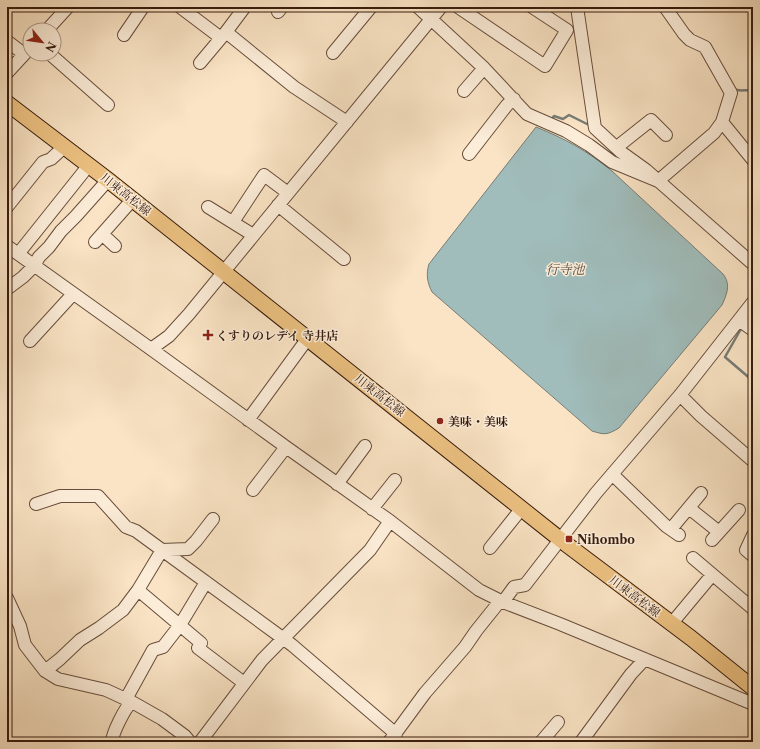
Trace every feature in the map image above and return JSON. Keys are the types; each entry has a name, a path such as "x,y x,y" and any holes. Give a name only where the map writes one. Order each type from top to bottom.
{"main road":[{"name":"川東高松線","path":"7,103 133,199 561,540 672,623 753,688"}],"street":[{"path":"54,22 68,7"},
{"path":"124,35 143,7"},
{"path":"180,7 224,35 294,87 347,122"},
{"path":"333,53 371,7"},
{"path":"418,7 484,68 527,114 566,131 589,145 612,162 658,181"},
{"path":"152,348 169,336 184,320 441,7"},
{"path":"458,7 545,66 567,30 532,7"},
{"path":"577,7 596,128 753,264"},
{"path":"658,181 714,133 722,122 731,93 705,47 690,40 665,7"},
{"path":"200,63 224,35 244,8"},
{"path":"7,41 22,48"},
{"path":"7,73 22,56"},
{"path":"59,62 108,105"},
{"path":"464,91 484,68"},
{"path":"469,154 507,105 514,99"},
{"path":"617,147 651,120 666,135"},
{"path":"722,122 753,160"},
{"path":"7,207 43,162 51,159 64,147"},
{"path":"18,254 89,165"},
{"path":"233,222 264,175 288,193"},
{"path":"7,289 34,266 39,257 49,247 60,231 76,216 108,180"},
{"path":"115,246 99,238 133,199"},
{"path":"278,205 344,259"},
{"path":"208,207 253,235"},
{"path":"7,246 152,348 248,420 390,521 479,590 502,602 560,624 753,704"},
{"path":"30,341 74,294"},
{"path":"36,504 60,496 98,496 126,527 136,531 292,645 392,738 425,693 465,647 476,631 514,587 525,585 612,474 680,394 745,324 753,302"},
{"path":"248,420 308,338"},
{"path":"680,394 702,416 753,461"},
{"path":"337,484 365,446"},
{"path":"253,490 286,447"},
{"path":"612,474 652,514 674,532 689,508 701,493"},
{"path":"372,509 395,480"},
{"path":"490,548 522,508"},
{"path":"689,508 715,536 739,510"},
{"path":"162,550 188,548 196,541 213,519"},
{"path":"200,742 262,660 370,550 390,521"},
{"path":"753,535 746,550 753,556"},
{"path":"45,671 80,640 123,610 138,590 162,550"},
{"path":"693,558 752,608"},
{"path":"672,623 712,575"},
{"path":"112,742 113,735 153,650 163,646 180,625 206,582"},
{"path":"138,590 201,643 198,648 244,683"},
{"path":"7,598 20,626 25,645 45,671 58,679 106,690 129,700 162,719 185,736 190,742"},
{"path":"581,742 631,674 644,659"},
{"path":"548,740 558,722"}],"water":[{"name":"行寺池","path":"536,127 576,146 594,157 612,171 723,274 728,285 727,293 722,305 619,428 609,433 603,434 592,431 432,292 428,281 427,275 429,264"}],"waterway":[{"path":"733,89 753,91"},
{"path":"550,121 554,116 563,119 569,115 589,125"},
{"path":"746,321 753,312"},
{"path":"742,327 725,357 753,381"}],"place":[{"name":"くすりのレデイ 寺井店","path":"208,335"},
{"name":"美味・美味","path":"440,421"},
{"name":"Nihombo","path":"569,539"}]}
